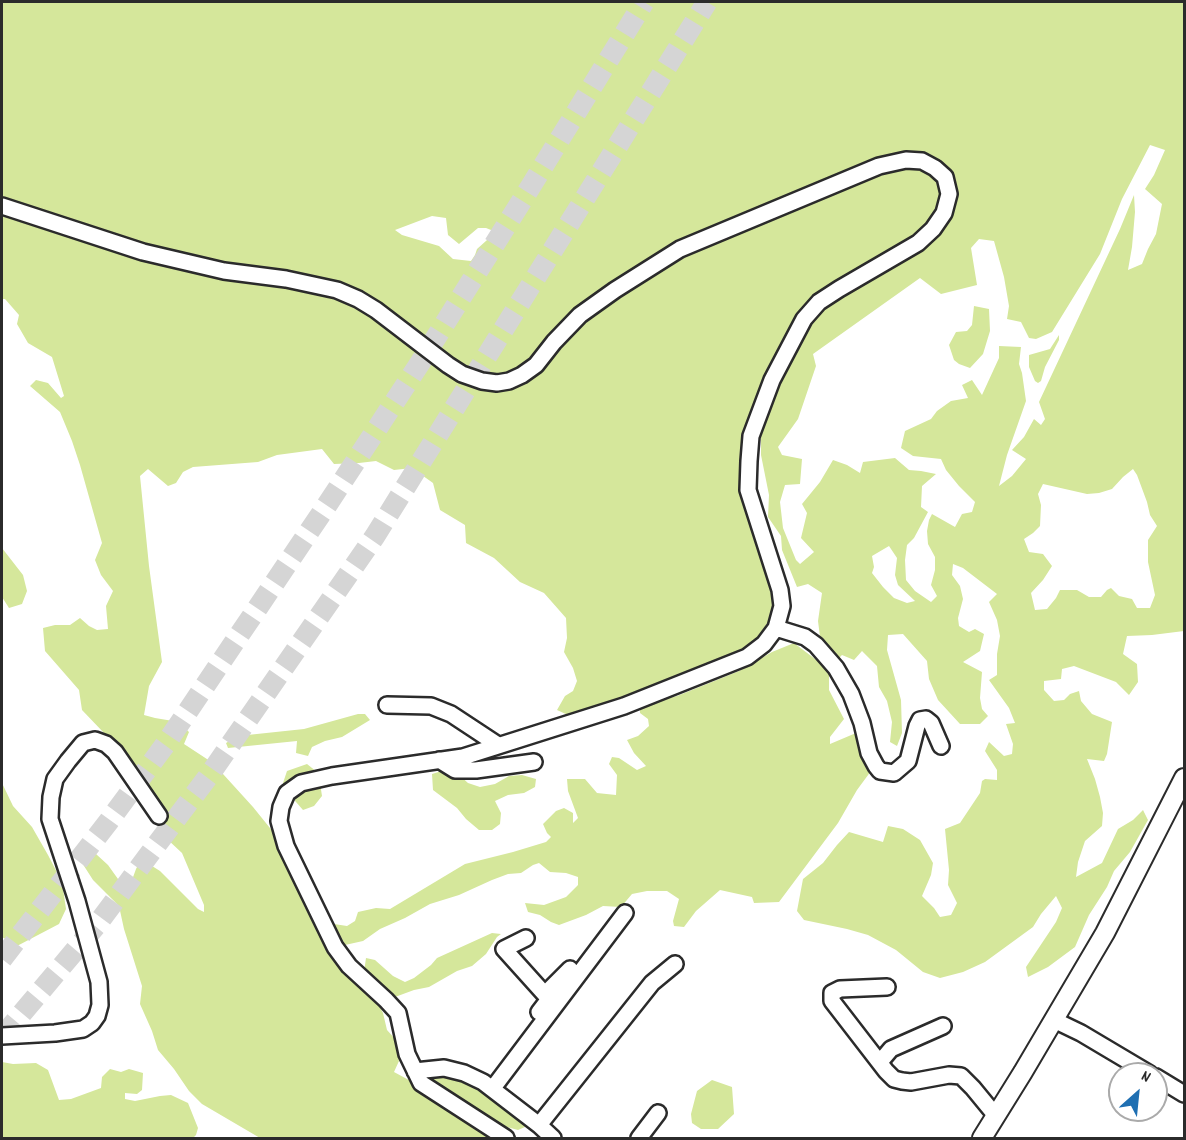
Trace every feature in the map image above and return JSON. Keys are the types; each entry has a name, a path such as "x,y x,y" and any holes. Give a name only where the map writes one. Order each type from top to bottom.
{"main road":[{"path":"982,1138 1105,933 1185,778"}],"street":[{"path":"2,206 143,252 224,271 286,279 337,290 376,310 462,374 497,383 522,375 536,364 580,315 680,249 879,166 906,160 922,161 945,177 949,194 944,213 933,229 918,243 819,302 804,319 772,380 751,436 748,460 748,490 780,590 782,606 776,628 764,644 747,657 624,706 463,757 333,776 301,783 287,793 281,807 279,821 286,846 335,946 349,966 398,1013 407,1054 421,1083 506,1138"},
{"path":"776,628 805,637 816,645 836,668 851,694 862,723 869,753 880,771 894,773 908,761 920,720 926,719 931,723 941,746"},
{"path":"387,705 431,706 451,714 498,746"},
{"path":"2,1036 83,1029 97,1016 100,1005 99,982 87,936 50,819 55,779 68,760 83,743 95,740 106,744 115,753 159,816"},
{"path":"439,760 455,770 476,770 534,762"},
{"path":"490,1086 625,913"},
{"path":"490,1086 549,999 504,949 526,938"},
{"path":"539,1125 652,983 675,963"},
{"path":"545,994 570,969"},
{"path":"887,987 840,989 832,993 832,1001 894,1078 911,1082 961,1076 996,1116"},
{"path":"1054,1020 1130,1062"},
{"path":"880,1062 891,1048 943,1026"},
{"path":"1040,1043 1061,1032 1075,1030"},
{"path":"415,1071 444,1068 464,1073 490,1086 554,1138"},
{"path":"1168,1084 1185,1094"},
{"path":"639,1138 658,1113"}],"green space":[{"path":"2,2 1184,2 1184,631 1127,636 1123,654 1137,664 1138,682 1129,695 1116,682 1074,666 1062,669 1061,679 1044,681 1044,690 1054,701 1064,700 1070,694 1079,691 1081,701 1092,714 1112,722 1104,761 1087,759 1100,797 1103,813 1102,826 1085,841 1076,877 1102,863 1118,829 1133,820 1143,810 1148,820 1130,852 1114,871 1107,887 1089,915 1075,947 1048,967 1028,977 1026,967 1056,922 1062,908 1056,896 1033,927 985,962 963,972 940,978 923,972 896,950 868,935 804,920 797,911 803,879 823,863 849,832 883,842 888,826 903,829 920,840 933,863 931,875 922,896 940,917 951,915 957,903 948,885 949,870 945,829 960,823 980,793 982,781 997,780 997,770 985,751 989,742 1004,756 1012,754 1013,744 1006,724 1015,723 1009,708 989,680 997,675 1000,636 997,620 989,602 997,594 963,568 953,564 952,575 960,586 963,599 958,618 959,626 969,632 975,629 984,634 980,651 963,662 982,672 980,698 982,709 988,716 980,724 960,724 938,700 929,679 927,661 903,634 888,635 887,650 901,700 902,733 897,746 890,742 892,722 887,701 879,687 877,666 862,651 854,660 842,655 839,658 831,658 820,637 818,621 822,593 808,584 797,587 782,550 781,536 768,517 769,495 761,455 761,431 744,457 771,573 774,601 769,621 752,645 728,660 640,694 568,715 557,710 565,696 573,691 577,681 564,652 567,638 566,618 544,593 520,582 494,558 466,543 465,525 440,510 433,483 412,468 394,470 376,461 334,464 322,449 277,455 258,462 193,467 183,472 176,483 168,486 148,469 140,476 162,662 149,686 144,715 179,722 189,732 184,744 213,763 274,833 383,1013 387,1030 396,1040 399,1061 394,1072 501,1138 260,1138 202,1104 189,1091 158,1050 140,1004 142,986 119,906 93,880 77,855 82,847 96,854 118,879 132,880 141,859 160,871 198,909 204,912 204,905 182,853 167,839 165,824 156,808 122,755 82,710 79,690 45,651 43,628 70,625 80,618 97,630 108,629 106,606 113,591 101,575 95,560 102,543 72,441 60,412 30,386 36,380 48,383 61,398 64,396 52,357 28,343 17,324 19,315 5,299 2,299","holes":["1150,145 1165,150 1145,189 1162,204 1156,234 1142,264 1128,270 1135,212 1134,195 1039,402 1045,419 1041,425 1034,419 1024,437 1012,450 1026,459 1012,476 999,486 1026,401 1019,364 1021,347 999,346 999,358 982,395 972,380 962,385 968,398 951,401 937,411 931,419 905,431 901,448 913,456 941,459 946,470 975,502 972,512 962,514 955,527 932,514 929,520 928,544 935,557 935,570 931,585 937,596 931,602 915,591 906,580 905,560 907,545 914,538 928,512 921,507 922,486 936,474 909,470 895,458 863,462 860,473 833,460 820,482 802,504 807,513 801,538 814,552 800,564 796,560 783,528 780,502 785,485 800,484 802,459 782,455 778,447 798,419 816,366 813,354 920,278 941,294 977,285 971,248 979,239 994,241 1009,306 1007,319 1021,322 1029,338 1036,339 1052,332 1100,254 1122,199","432,216 446,218 448,235 459,244 478,228 496,232 477,249 471,261 453,259 439,246 402,235 395,230","1133,469 1150,515 1157,526 1148,540 1148,562 1155,595 1150,608 1137,608 1132,599 1119,596 1111,588 1101,597 1089,597 1077,590 1060,590 1047,609 1035,610 1031,593 1052,566 1043,554 1029,552 1024,539 1040,526 1041,505 1038,494 1043,484 1087,494 1099,493 1112,489","889,546 897,558 895,575 898,585 915,601 907,603 894,598 883,587 872,573 874,567 872,556"]},
{"path":"974,306 989,309 990,331 983,354 970,368 954,360 949,345 956,332 967,331 972,325"},
{"path":"1059,335 1059,340 1045,367 1041,381 1038,383 1029,367 1029,355 1050,349"},
{"path":"2,548 23,575 27,591 22,604 9,608 2,597"},
{"path":"794,643 829,672 829,690 844,719 830,737 830,744 856,733 871,771 838,823 779,902 754,903 752,897 720,890 696,911 684,927 674,926 673,921 679,899 667,891 647,891 632,894 621,907 603,906 559,925 540,915 528,912 525,903 544,905 566,897 578,885 578,877 566,873 550,872 539,863 521,873 508,874 459,895 430,904 380,929 363,941 345,945 334,924 347,926 355,921 358,912 376,908 390,909 465,864 546,842 551,837 543,824 556,811 564,808 573,813 573,823 578,818 568,791 567,779 585,779 597,793 616,795 617,775 609,764 612,757 619,758 637,770 646,766 634,753 627,740 638,736 649,726 648,719 640,713 640,705 677,696 739,671 772,652"},
{"path":"365,714 370,720 342,737 312,747 308,756 296,753 297,741 228,748 226,743 238,736 304,729"},
{"path":"307,764 317,772 322,796 314,806 303,810 283,783 287,771"},
{"path":"448,769 457,773 468,783 480,787 495,784 509,776 522,775 536,779 535,787 524,793 508,795 495,801 501,813 500,824 492,830 479,830 457,808 433,790 432,774"},
{"path":"2,783 13,806 32,827 62,882 66,909 59,924 17,946 2,937"},
{"path":"492,933 501,934 486,954 472,966 457,971 429,987 395,997 364,972 366,958 375,960 393,976 405,982 414,978 437,958"},
{"path":"2,1062 36,1063 48,1070 59,1100 71,1099 101,1088 102,1077 110,1069 121,1072 129,1069 143,1073 142,1090 137,1094 125,1093 125,1099 135,1101 171,1095 188,1103 198,1128 196,1135 193,1138 2,1138"},
{"path":"427,1072 468,1079 525,1121 525,1127 518,1130 503,1126 472,1105 434,1086"},
{"path":"712,1080 732,1087 734,1114 718,1129 701,1129 692,1123 691,1114 697,1091"}],"tunnel":[{"path":"2,959 167,742 327,505 420,363 644,2"},
{"path":"2,1037 99,922 210,774 375,536 707,2"}]}
